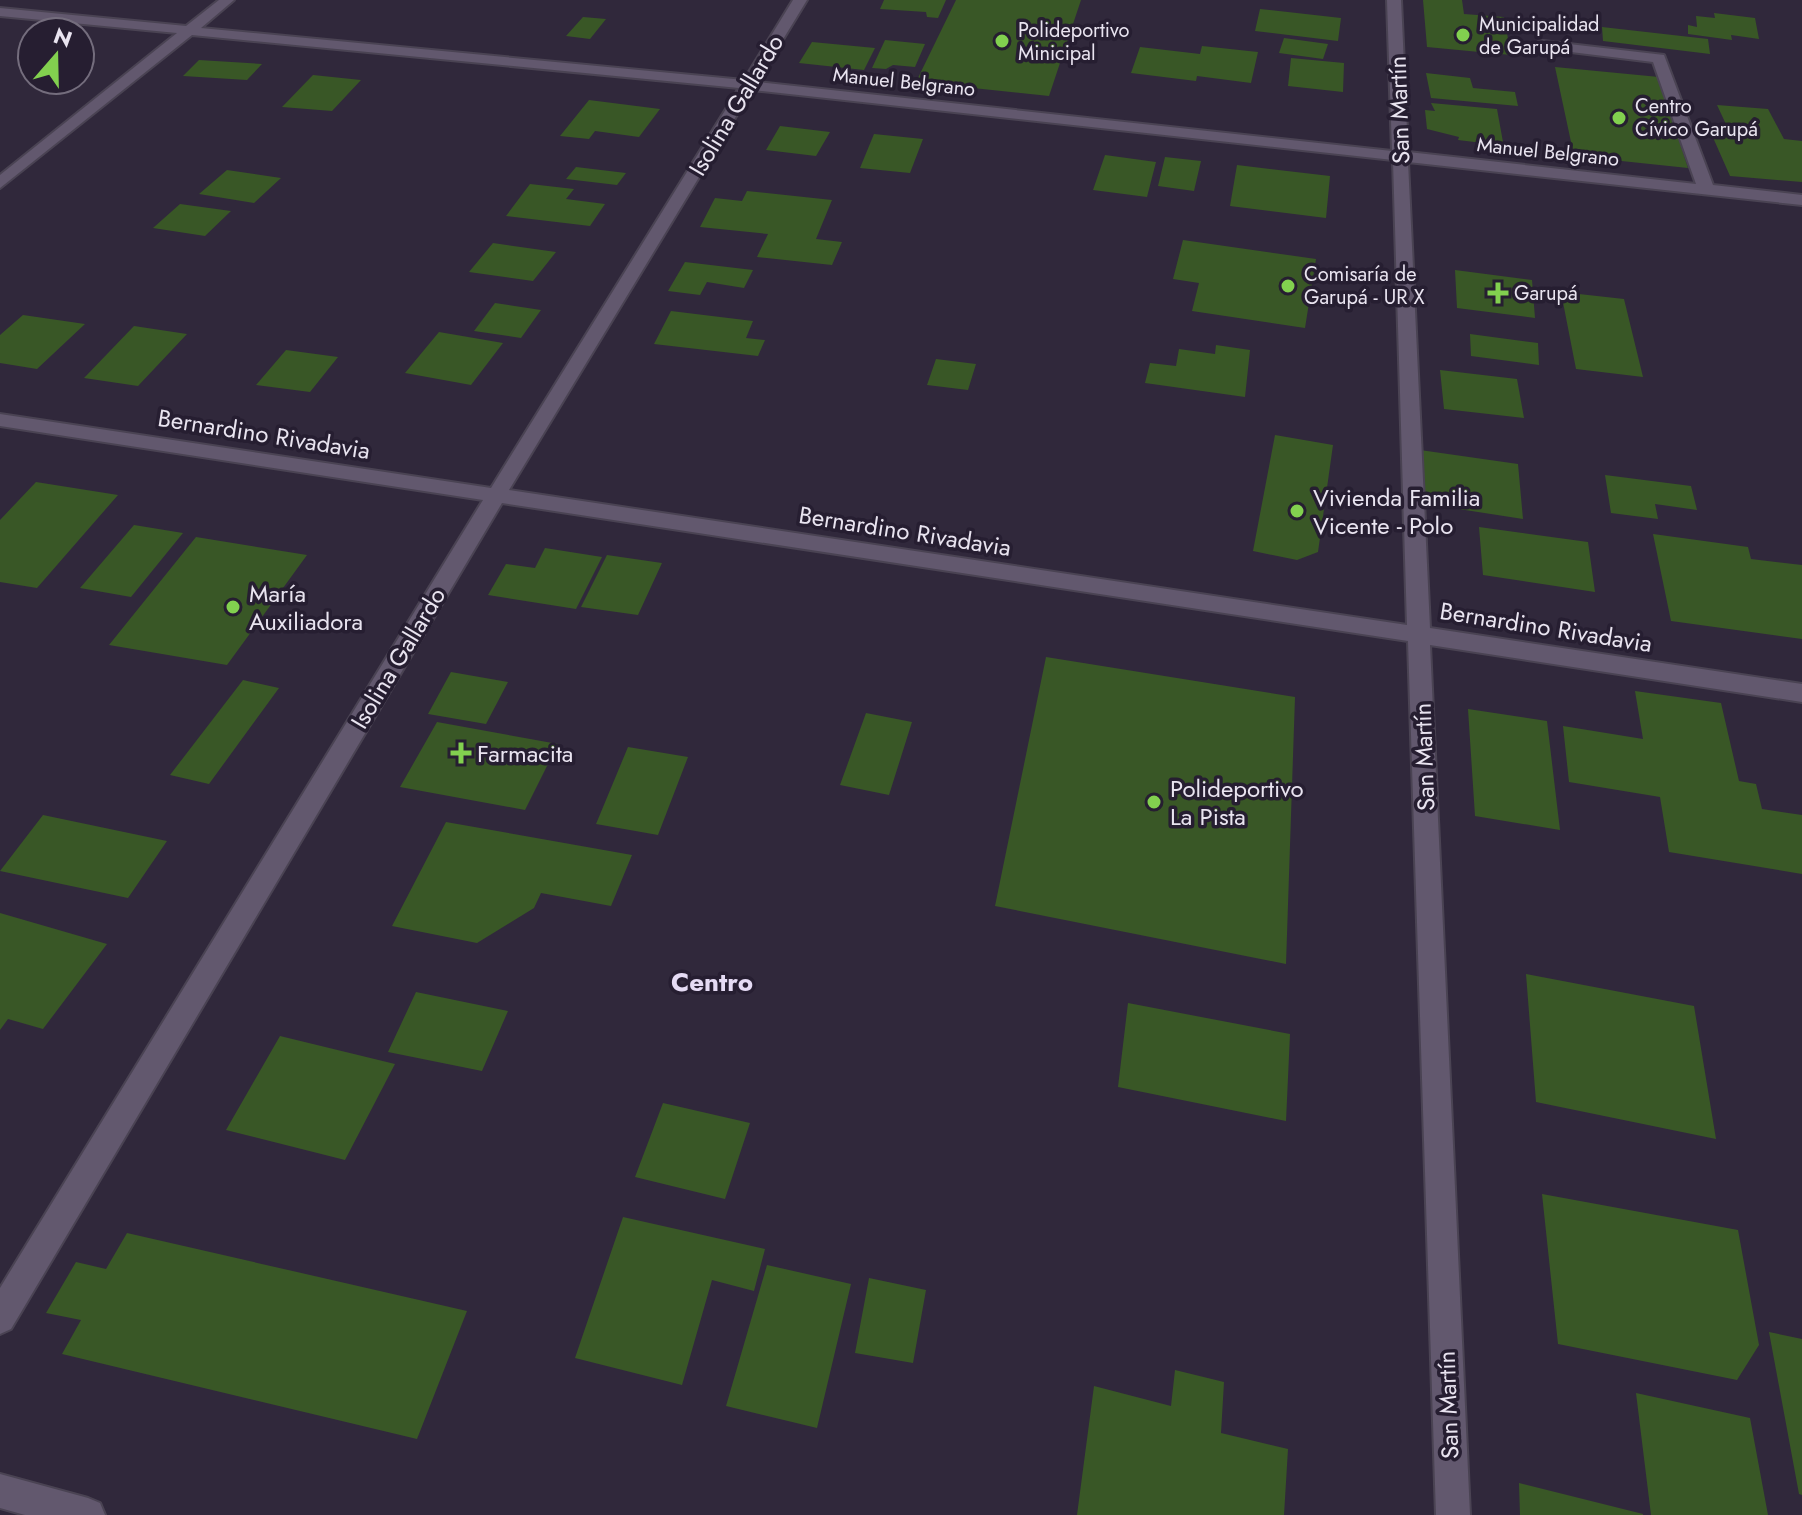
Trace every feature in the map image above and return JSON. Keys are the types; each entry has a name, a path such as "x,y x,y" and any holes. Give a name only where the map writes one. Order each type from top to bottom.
{"street":[{"path":"0,183 227,0"},
{"name":"Isolina Gallardo","path":"0,1318 496,495 800,0"},
{"name":"San Martín","path":"1394,0 1453,1515"},
{"name":"Manuel Belgrano","path":"0,12 748,85 1802,200"},
{"path":"1543,45 1659,58 1706,189"},
{"name":"Bernardino Rivadavia","path":"0,420 1802,693"},
{"path":"0,1491 88,1515"}],"building":[{"path":"884,0 946,0 938,18 927,17 926,12 880,9"},
{"name":"Polideportivo Minicipal","path":"956,0 1081,0 1049,96 916,82"},
{"path":"1423,0 1462,0 1464,14 1504,17 1511,55 1427,47"},
{"path":"1260,9 1341,18 1338,41 1255,31"},
{"path":"1714,13 1755,18 1759,39 1731,35 1732,40 1688,34 1688,25 1697,27 1696,16 1715,18"},
{"path":"583,17 606,19 590,39 566,36"},
{"path":"1602,27 1708,39 1710,54 1603,41"},
{"path":"1284,38 1328,44 1323,59 1279,53"},
{"path":"885,40 925,44 915,67 893,65 886,69 872,68"},
{"path":"812,42 875,48 864,70 799,63"},
{"path":"1202,46 1258,52 1251,83 1197,76 1196,81 1131,73 1140,47 1200,54"},
{"path":"1291,58 1344,63 1343,92 1288,86"},
{"path":"199,60 262,64 247,80 183,76"},
{"name":"Centro Cívico Garupá","path":"1555,67 1659,77 1688,168 1574,156"},
{"path":"1426,73 1470,78 1473,88 1515,92 1518,106 1431,98"},
{"path":"313,75 361,80 332,111 282,107"},
{"path":"589,100 660,109 639,137 595,131 589,139 560,136"},
{"path":"1431,103 1497,109 1503,142 1491,144 1458,140 1459,137 1427,129 1425,110 1435,111"},
{"path":"1717,105 1768,109 1784,139 1802,141 1802,182 1730,176 1711,133 1731,135"},
{"path":"780,126 830,132 816,156 766,150"},
{"path":"874,134 923,139 910,173 860,168"},
{"path":"1105,155 1156,162 1147,197 1093,190"},
{"path":"1165,157 1201,161 1194,191 1158,186"},
{"path":"1237,165 1330,176 1326,218 1230,206"},
{"path":"576,167 626,173 617,185 566,179"},
{"path":"227,170 281,178 254,203 199,194"},
{"path":"530,184 574,189 566,199 605,204 590,226 506,216"},
{"path":"747,191 832,200 816,239 842,242 832,265 757,257 768,234 700,227 715,198 742,201"},
{"path":"180,204 231,211 205,236 153,228"},
{"path":"1183,240 1316,259 1305,328 1192,311 1199,283 1173,279"},
{"path":"493,243 556,252 533,281 469,272"},
{"path":"685,262 753,270 744,288 707,282 700,295 668,291"},
{"path":"1455,270 1532,280 1535,318 1457,308"},
{"path":"1561,292 1624,299 1643,377 1576,369"},
{"path":"495,303 541,310 521,338 474,331"},
{"path":"671,311 753,321 746,338 765,340 758,356 654,344"},
{"path":"23,315 85,324 37,369 0,363 0,335"},
{"path":"134,326 187,334 138,386 84,378"},
{"path":"439,332 503,343 471,385 405,373"},
{"path":"1470,334 1538,343 1539,365 1471,356"},
{"path":"1216,345 1250,350 1245,397 1145,383 1150,363 1176,366 1179,349 1215,354"},
{"path":"286,350 338,357 310,392 256,385"},
{"path":"936,359 976,364 968,390 927,385"},
{"path":"1440,370 1517,379 1524,418 1444,409"},
{"path":"1275,435 1333,445 1318,552 1297,560 1253,551"},
{"path":"1420,450 1518,464 1523,519 1420,503"},
{"path":"1605,475 1691,486 1697,510 1655,504 1658,519 1611,513"},
{"path":"36,482 118,495 37,588 0,582 0,520"},
{"path":"134,525 183,533 131,597 80,588"},
{"path":"1479,527 1588,542 1595,592 1483,575"},
{"path":"1653,534 1748,547 1751,559 1802,565 1802,639 1671,621"},
{"path":"196,537 307,555 227,665 109,645"},
{"path":"545,548 602,557 576,609 488,595 506,564 535,568"},
{"path":"607,555 662,563 638,615 581,607"},
{"name":"Polideportivo La Pista","path":"1046,657 1295,697 1286,964 995,906"},
{"path":"451,672 508,682 486,724 428,714"},
{"path":"243,680 279,688 209,784 170,775"},
{"path":"1635,691 1721,703 1739,781 1756,784 1762,809 1802,815 1802,874 1669,852 1660,797 1569,782 1563,726 1643,739"},
{"path":"1468,709 1547,721 1560,830 1475,816"},
{"path":"866,713 912,722 889,795 840,785"},
{"path":"437,722 558,744 525,810 400,787"},
{"path":"628,747 688,757 658,835 596,824"},
{"path":"43,815 167,841 128,898 0,871"},
{"path":"446,822 632,855 611,906 541,893 534,908 477,943 392,926"},
{"path":"0,913 107,944 43,1029 8,1019 0,1030"},
{"path":"1526,974 1694,1006 1716,1139 1536,1102"},
{"path":"416,992 508,1011 482,1071 388,1052"},
{"path":"1128,1003 1290,1034 1286,1121 1118,1087"},
{"path":"280,1036 395,1064 345,1160 226,1130"},
{"path":"663,1103 750,1123 725,1199 635,1177"},
{"path":"1542,1194 1738,1230 1759,1345 1737,1380 1558,1344"},
{"path":"623,1217 765,1249 754,1291 712,1280 682,1385 575,1358"},
{"path":"127,1233 467,1311 417,1439 62,1354 81,1320 46,1313 76,1262 106,1269"},
{"path":"767,1265 851,1284 817,1428 726,1406"},
{"path":"869,1278 926,1290 913,1363 855,1353"},
{"path":"1769,1332 1802,1339 1802,1495 1799,1494"},
{"path":"1175,1370 1224,1382 1221,1433 1288,1449 1284,1515 1077,1515 1094,1386 1171,1406"},
{"path":"1636,1393 1750,1418 1768,1515 1651,1515"},
{"path":"1519,1483 1643,1514 1643,1515 1520,1515"}],"place":[{"name":"Municipalidad de Garupá","path":"1463,35"},
{"name":"Polideportivo Minicipal","path":"1002,41"},
{"name":"Centro Cívico Garupá","path":"1619,118"},
{"name":"Comisaría de Garupá - UR X","path":"1288,286"},
{"name":"Garupá","path":"1498,293"},
{"name":"Vivienda Familia Vicente - Polo","path":"1297,511"},
{"name":"María Auxiliadora","path":"233,607"},
{"name":"Farmacita","path":"461,753"},
{"name":"Polideportivo La Pista","path":"1154,802"}],"district":[{"name":"Centro","path":"712,982"}]}
